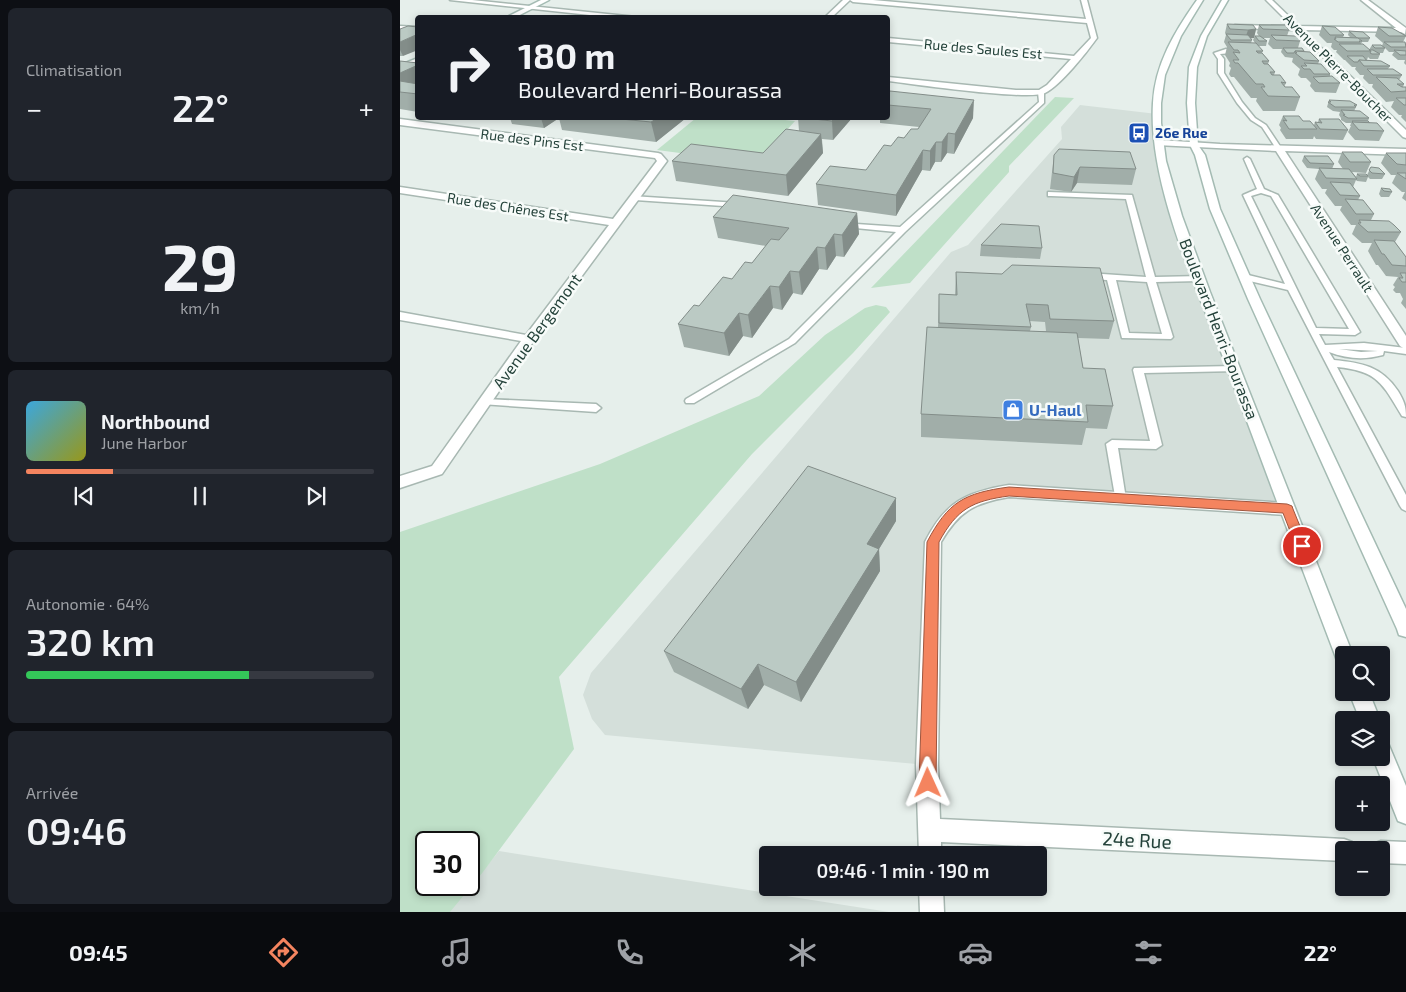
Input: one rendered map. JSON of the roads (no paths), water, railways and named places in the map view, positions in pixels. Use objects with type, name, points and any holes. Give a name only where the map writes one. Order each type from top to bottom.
[{"type":"street","points":[[453,0],[612,15]]},
{"type":"street","points":[[514,15],[546,0]]},
{"type":"street","points":[[830,15],[847,0]]},
{"type":"street","points":[[853,0],[1091,21]]},
{"type":"street","points":[[890,78],[1016,92],[1041,92],[1050,87],[1094,38],[1084,0]]},
{"type":"street","name":"Boulevard Henri-Bourassa","points":[[1200,0],[1178,34],[1165,64],[1157,101],[1159,143],[1169,194],[1199,278],[1340,646]]},
{"type":"street","points":[[1225,0],[1204,36],[1193,67],[1191,103],[1194,145],[1200,155],[1215,209],[1244,277],[1406,629]]},
{"type":"street","name":"Avenue Pierre-Boucher","points":[[1269,0],[1406,135]]},
{"type":"street","points":[[1364,0],[1405,31]]},
{"type":"street","points":[[1231,27],[1405,31]]},
{"type":"street","points":[[400,28],[415,29]]},
{"type":"street","name":"Rue des Saules Est","points":[[890,40],[1078,58]]},
{"type":"street","points":[[400,68],[415,61]]},
{"type":"street","points":[[400,68],[415,70]]},
{"type":"street","name":"Rue des Pins Est","points":[[400,122],[658,156],[662,161]]},
{"type":"street","points":[[1159,143],[1279,149],[1406,152]]},
{"type":"street","name":"Avenue Perrault","points":[[1279,149],[1406,346]]},
{"type":"street","name":"Avenue Bergemont","points":[[400,482],[437,470],[529,339],[662,161]]},
{"type":"street","name":"Rue des Chênes Est","points":[[400,190],[616,223]]},
{"type":"street","points":[[400,316],[529,339]]},
{"type":"street","points":[[930,846],[927,765],[933,542],[944,521],[958,507],[984,495],[1000,492],[1287,509]]},
{"type":"street","points":[[1387,766],[1406,813]]},
{"type":"street","name":"24e Rue","points":[[930,830],[1335,850]]},
{"type":"street","points":[[1390,852],[1406,853]]},
{"type":"street","points":[[931,896],[932,912]]},
{"type":"lane","points":[[1243,52],[1226,51],[1217,53],[1221,59],[1221,73],[1240,103],[1253,119],[1264,126],[1279,149]]},
{"type":"lane","points":[[690,401],[792,340],[902,230],[1042,102],[1041,92]]},
{"type":"lane","points":[[1247,159],[1261,190]]},
{"type":"lane","points":[[1314,331],[1355,332],[1274,195],[1261,190],[1247,195],[1292,288],[1314,331],[1325,348],[1330,363],[1406,506]]},
{"type":"lane","points":[[1051,194],[1129,197],[1168,337],[1125,336],[1111,277]]},
{"type":"lane","points":[[635,198],[749,208]]},
{"type":"lane","points":[[838,225],[902,230]]},
{"type":"lane","points":[[1074,275],[1151,280],[1199,278]]},
{"type":"lane","points":[[1244,277],[1292,288]]},
{"type":"lane","points":[[1325,348],[1337,353],[1356,354],[1378,354],[1386,349],[1406,351]]},
{"type":"lane","points":[[1330,363],[1358,366],[1377,373],[1387,382],[1406,413]]},
{"type":"lane","points":[[1120,499],[1112,444],[1156,445],[1138,370],[1234,369]]},
{"type":"lane","points":[[485,402],[596,408]]},
{"type":"place","name":"26e Rue","points":[[1139,133]]},
{"type":"place","name":"U-Haul","points":[[1013,410]]}]
